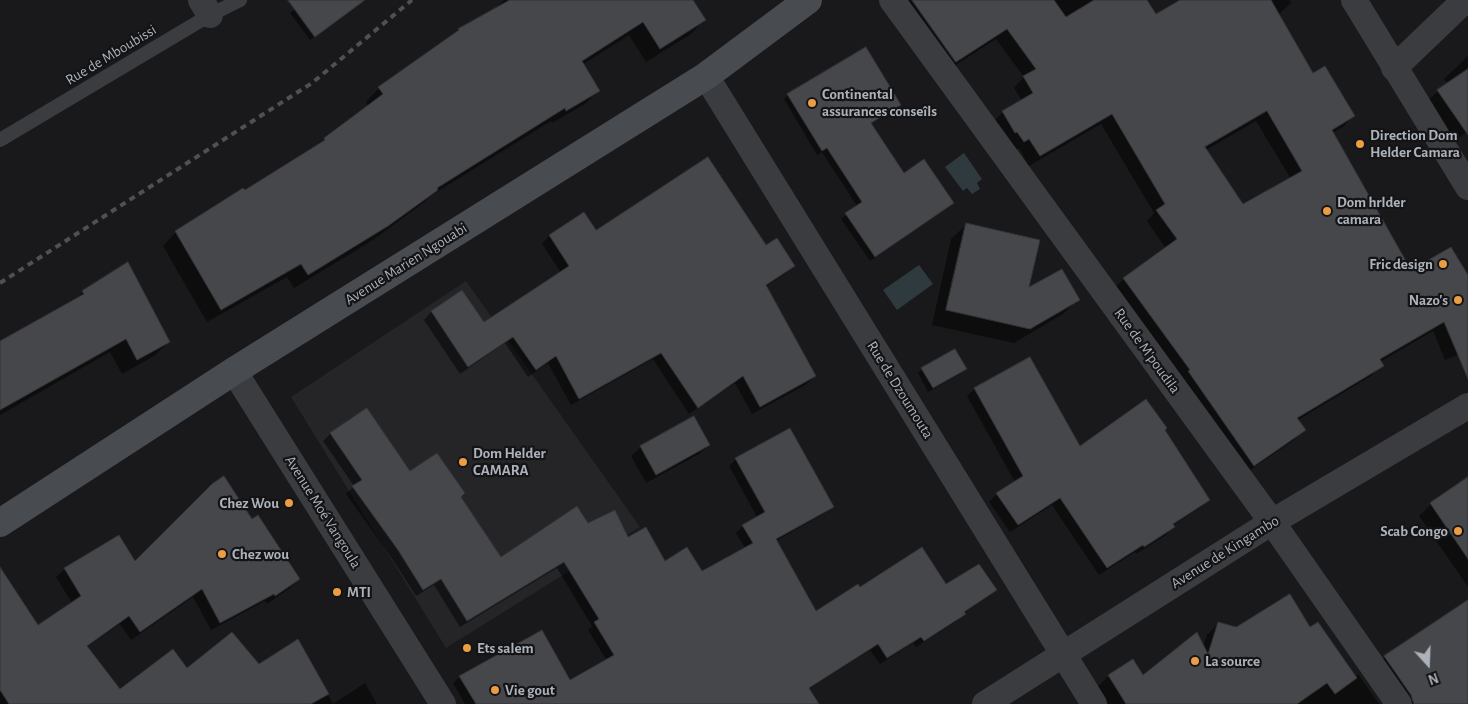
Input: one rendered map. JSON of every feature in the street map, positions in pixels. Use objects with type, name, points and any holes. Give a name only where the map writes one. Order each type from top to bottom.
[{"type":"street","name":"Avenue Marien Ngouabi","points":[[0,523],[234,371],[706,76],[808,0]]},
{"type":"street","name":"Rue de M'poudila","points":[[892,0],[1272,522],[1399,704]]},
{"type":"street","points":[[1354,0],[1468,187]]},
{"type":"street","points":[[1394,68],[1465,0]]},
{"type":"street","name":"Rue de Dzoumouta","points":[[706,76],[1094,704]]},
{"type":"street","name":"Avenue Moé Vangoula","points":[[234,371],[443,704]]},
{"type":"street","name":"Avenue de Kingambo","points":[[985,704],[1272,522],[1468,406]]},
{"type":"lane","name":"Rue de Mboubissi","points":[[0,140],[206,8],[240,0]]},
{"type":"shaded area","points":[[964,153],[982,179],[977,183],[980,189],[972,194],[967,188],[963,191],[945,167]]},
{"type":"shaded area","points":[[919,265],[933,284],[897,310],[883,290]]},
{"type":"shaded area","name":"Dom Helder CAMARA","points":[[466,281],[640,527],[446,648],[291,397]]},
{"type":"building","points":[[288,0],[365,0],[315,37]]},
{"type":"building","points":[[510,0],[693,0],[706,20],[660,49],[643,22],[582,61],[600,91],[566,111],[565,108],[437,188],[438,190],[388,226],[308,275],[301,264],[221,310],[175,231],[325,140],[324,138],[383,94],[378,87],[458,29]]},
{"type":"building","points":[[912,0],[1054,0],[1066,17],[1094,0],[1147,0],[1156,14],[1180,0],[1271,0],[1313,73],[1325,66],[1355,116],[1332,130],[1411,270],[1451,247],[1468,275],[1468,379],[1444,322],[1380,359],[1384,366],[1297,418],[1306,430],[1254,466],[1188,371],[1190,370],[1123,278],[1177,239],[1156,210],[1165,204],[1112,114],[1040,156],[1029,139],[1024,142],[1017,132],[1015,133],[1002,111],[1033,93],[1023,76],[1036,69],[1007,29],[956,62]],"holes":[[[1267,111],[1302,171],[1243,204],[1205,147]]]},
{"type":"building","points":[[866,47],[901,105],[871,123],[904,173],[924,159],[954,203],[875,257],[845,213],[862,202],[827,148],[822,151],[787,94]]},
{"type":"building","points":[[1468,69],[1468,135],[1437,90]]},
{"type":"building","points":[[708,157],[766,245],[777,238],[795,266],[766,285],[816,376],[760,407],[743,376],[698,408],[661,353],[579,399],[556,356],[536,370],[513,337],[468,367],[431,311],[462,290],[484,322],[569,266],[549,235],[584,212],[596,230]]},
{"type":"building","points":[[966,223],[1040,240],[1029,287],[1062,269],[1080,300],[1030,329],[946,310]]},
{"type":"building","points":[[128,262],[170,342],[137,360],[126,339],[0,410],[0,341],[84,294],[82,291]]},
{"type":"building","points":[[955,349],[967,369],[933,388],[921,368]]},
{"type":"building","points":[[1030,357],[1080,446],[1146,399],[1167,428],[1165,430],[1210,500],[1173,524],[1175,527],[1107,568],[1060,498],[1018,525],[996,493],[1023,476],[974,388]]},
{"type":"building","points":[[367,408],[410,471],[437,453],[465,493],[461,497],[501,557],[577,506],[588,523],[615,510],[628,537],[646,527],[665,561],[687,547],[702,571],[753,543],[742,525],[765,512],[735,458],[790,428],[834,507],[776,539],[816,611],[858,584],[860,587],[922,547],[946,584],[979,564],[997,590],[964,612],[966,614],[924,641],[921,637],[887,658],[878,644],[809,688],[819,704],[476,704],[459,676],[542,630],[570,680],[614,655],[594,622],[599,619],[564,562],[467,621],[441,579],[423,590],[398,550],[352,486],[362,480],[330,433]]},
{"type":"building","points":[[694,416],[710,445],[656,475],[640,446]]},
{"type":"building","points":[[224,476],[252,519],[258,515],[300,579],[275,596],[274,594],[220,623],[202,589],[140,632],[129,616],[87,646],[120,689],[173,649],[187,668],[232,632],[259,664],[298,639],[329,694],[311,704],[9,704],[0,690],[0,567],[38,625],[81,596],[64,568],[119,535],[135,561],[212,484]]},
{"type":"building","name":"Scab Congo","points":[[1468,477],[1468,559],[1430,503]]},
{"type":"building","points":[[1290,594],[1310,627],[1318,622],[1357,678],[1335,694],[1327,683],[1297,704],[1126,704],[1108,675],[1133,659],[1143,675],[1197,632],[1208,654],[1218,622],[1236,627]]},
{"type":"building","points":[[1468,600],[1468,704],[1414,704],[1411,695],[1384,656]]},
{"type":"railway","points":[[0,283],[312,83],[412,0]]},
{"type":"place","name":"Continental assurances conseîls","points":[[812,103]]},
{"type":"place","name":"Direction Dom Helder Camara","points":[[1360,144]]},
{"type":"place","name":"Dom hrlder camara","points":[[1327,211]]},
{"type":"place","name":"Fric design","points":[[1443,264]]},
{"type":"place","name":"Nazo's","points":[[1458,300]]},
{"type":"place","name":"Dom Helder CAMARA","points":[[463,462]]},
{"type":"place","name":"Chez Wou","points":[[289,503]]},
{"type":"place","name":"Scab Congo","points":[[1458,531]]},
{"type":"place","name":"Chez wou","points":[[222,554]]},
{"type":"place","name":"MTI","points":[[337,592]]},
{"type":"place","name":"Ets salem","points":[[467,648]]},
{"type":"place","name":"La source","points":[[1195,661]]},
{"type":"place","name":"Vie gout","points":[[495,690]]}]
